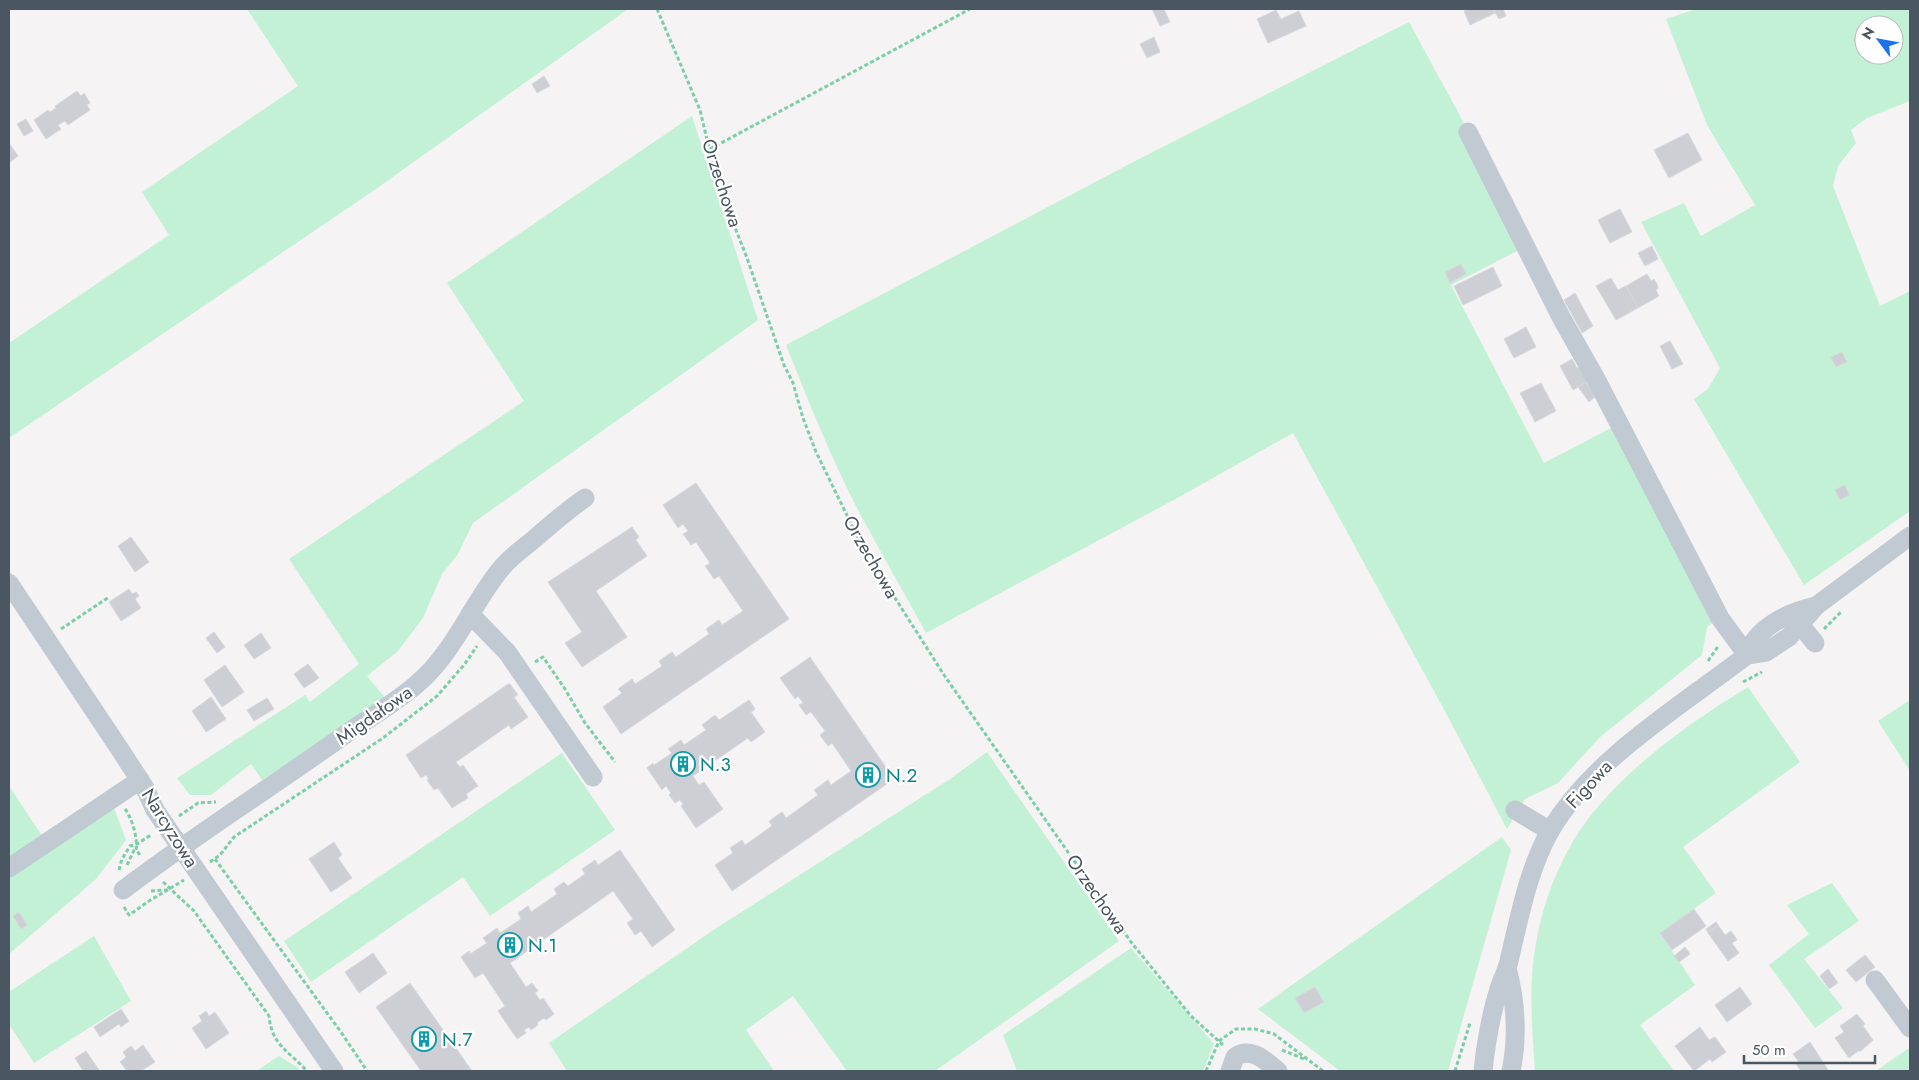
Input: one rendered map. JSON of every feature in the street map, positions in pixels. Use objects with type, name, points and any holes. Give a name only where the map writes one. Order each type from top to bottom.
[{"type":"street","points":[[1468,132],[1562,319],[1600,387],[1720,618],[1747,655],[1766,652],[1789,637],[1805,630],[1816,606],[1910,536]]},
{"type":"street","name":"Migdałowa","points":[[123,890],[180,848],[358,725],[396,702],[418,684],[450,649],[470,614],[508,561],[566,511],[585,498]]},
{"type":"street","name":"Narcyzowa","points":[[9,583],[140,780],[155,810],[180,848],[334,1071]]},
{"type":"street","points":[[470,614],[507,652],[594,777]]},
{"type":"street","name":"Figowa","points":[[1482,1071],[1487,1034],[1499,987],[1508,968],[1527,888],[1550,831],[1578,793],[1607,763],[1635,738],[1747,655]]},
{"type":"street","points":[[9,868],[140,780]]},
{"type":"street","points":[[1515,810],[1550,831]]},
{"type":"street","name":"Figowa","points":[[1508,968],[1514,1014],[1514,1057],[1511,1071]]},
{"type":"street","points":[[1875,980],[1910,1028]]},
{"type":"street","points":[[1230,1071],[1235,1057],[1242,1053],[1255,1054],[1271,1066]]},
{"type":"path","name":"Orzechowa","points":[[657,9],[700,110],[717,182],[748,258],[784,365],[793,383],[803,418],[816,452],[862,546],[944,675],[1131,942],[1191,1016],[1214,1037]]},
{"type":"path","points":[[710,149],[970,9]]},
{"type":"path","points":[[46,640],[109,597]]},
{"type":"path","points":[[1805,630],[1845,608]]},
{"type":"path","points":[[532,664],[543,657],[585,723],[615,762]]},
{"type":"path","points":[[1736,686],[1766,670]]},
{"type":"path","points":[[116,796],[129,814],[137,844],[136,850],[164,883],[194,911],[270,1016],[273,1036],[280,1047],[307,1071]]},
{"type":"path","points":[[137,844],[198,803],[214,802],[244,805]]},
{"type":"path","points":[[215,859],[367,1071]]},
{"type":"path","points":[[1274,1034],[1323,1071]]},
{"type":"green space","points":[[247,9],[628,9],[373,191],[9,438],[9,343],[169,235],[142,192],[298,86]]},
{"type":"green space","points":[[1696,9],[1910,9],[1910,101],[1867,118],[1851,130],[1856,143],[1838,166],[1833,186],[1880,306],[1910,291],[1910,511],[1804,585],[1694,399],[1708,389],[1720,368],[1641,222],[1684,203],[1701,236],[1755,205],[1707,125],[1666,19]]},
{"type":"green space","points":[[1409,22],[1465,125],[1517,251],[1451,285],[1544,463],[1613,427],[1715,621],[1707,627],[1702,655],[1600,737],[1558,783],[1525,799],[1507,829],[1293,433],[1181,496],[926,633],[843,480],[786,345],[1139,159]]},
{"type":"green space","points":[[692,116],[758,320],[473,523],[458,554],[442,574],[423,618],[398,651],[367,676],[387,700],[262,780],[251,764],[211,795],[190,795],[177,778],[305,695],[310,702],[359,664],[289,559],[524,401],[447,283]]},
{"type":"green space","points":[[1748,687],[1800,762],[1683,847],[1716,893],[1660,933],[1695,985],[1640,1025],[1674,1071],[1535,1071],[1532,1004],[1534,954],[1545,905],[1557,872],[1567,852],[1582,827],[1623,780],[1697,720]]},
{"type":"green space","points":[[1910,700],[1910,771],[1878,721]]},
{"type":"green space","points":[[987,752],[1119,941],[935,1071],[847,1071],[793,996],[746,1030],[774,1071],[567,1071],[549,1043],[715,929],[950,779]]},
{"type":"green space","points":[[562,753],[615,830],[490,916],[463,877],[311,982],[284,941]]},
{"type":"green space","points":[[9,786],[42,836],[9,857]]},
{"type":"green space","points":[[114,808],[126,840],[96,879],[9,954],[9,877]]},
{"type":"green space","points":[[1502,837],[1511,850],[1448,1071],[1340,1071],[1258,1009]]},
{"type":"green space","points":[[1832,883],[1859,921],[1804,959],[1843,1008],[1815,1028],[1769,965],[1809,934],[1787,905]]},
{"type":"green space","points":[[94,936],[131,1001],[34,1063],[9,1024],[9,992]]},
{"type":"green space","points":[[1131,948],[1214,1044],[1203,1071],[1017,1071],[1003,1035]]},
{"type":"green space","points":[[1910,1048],[1910,1071],[1876,1071],[1906,1050]]},
{"type":"green space","points":[[279,1056],[300,1071],[256,1071]]},
{"type":"building","points":[[1152,9],[1164,9],[1170,22],[1160,26]]},
{"type":"building","points":[[1468,9],[1493,9],[1495,13],[1470,25],[1464,11]]},
{"type":"building","points":[[1493,9],[1503,9],[1506,16],[1499,19]]},
{"type":"building","points":[[1276,10],[1281,19],[1299,11],[1306,26],[1268,43],[1257,19]]},
{"type":"building","points":[[1154,37],[1160,52],[1147,58],[1140,44]]},
{"type":"building","points":[[544,76],[550,86],[537,93],[532,84]]},
{"type":"building","points":[[77,91],[81,96],[84,93],[90,103],[87,105],[90,110],[68,125],[65,121],[58,125],[61,129],[46,139],[34,120],[48,110],[50,112],[56,108],[55,106]]},
{"type":"building","points":[[26,119],[33,131],[24,136],[17,124]]},
{"type":"building","points":[[1688,133],[1702,160],[1669,178],[1654,150]]},
{"type":"building","points":[[9,143],[18,156],[9,163]]},
{"type":"building","points":[[1620,209],[1632,232],[1610,243],[1598,220]]},
{"type":"building","points":[[1652,246],[1658,259],[1645,266],[1638,253]]},
{"type":"building","points":[[1461,264],[1466,274],[1450,283],[1445,272]]},
{"type":"building","points":[[1493,267],[1502,286],[1463,305],[1454,286]]},
{"type":"building","points":[[1647,274],[1651,281],[1654,279],[1657,284],[1658,288],[1656,290],[1659,296],[1638,308],[1626,286]]},
{"type":"building","points":[[1611,278],[1618,290],[1626,286],[1638,308],[1616,320],[1596,286]]},
{"type":"building","points":[[1575,293],[1593,326],[1582,333],[1564,300]]},
{"type":"building","points":[[1526,327],[1536,347],[1514,358],[1504,339]]},
{"type":"building","points":[[1670,341],[1683,364],[1672,369],[1660,346]]},
{"type":"building","points":[[1842,352],[1847,362],[1836,367],[1831,357]]},
{"type":"building","points":[[1572,359],[1577,368],[1582,366],[1590,380],[1573,390],[1560,366]]},
{"type":"building","points":[[1586,382],[1596,396],[1589,402],[1578,387]]},
{"type":"building","points":[[1541,383],[1556,411],[1535,422],[1520,393]]},
{"type":"building","points":[[696,483],[789,619],[621,734],[603,707],[622,693],[618,689],[632,679],[635,684],[662,666],[659,661],[672,652],[676,657],[709,634],[706,629],[719,620],[722,625],[743,611],[719,576],[714,579],[705,566],[710,563],[696,542],[691,545],[683,534],[688,531],[683,524],[678,528],[663,505]]},
{"type":"building","points":[[1845,485],[1849,495],[1840,500],[1835,490]]},
{"type":"building","points":[[632,527],[639,537],[636,540],[647,556],[596,591],[627,637],[582,667],[565,643],[582,632],[548,582]]},
{"type":"building","points":[[131,537],[149,562],[135,572],[118,546]]},
{"type":"building","points":[[129,589],[132,594],[136,592],[139,596],[135,599],[141,608],[121,621],[109,602]]},
{"type":"building","points":[[214,632],[225,647],[217,653],[206,638]]},
{"type":"building","points":[[261,633],[271,648],[254,659],[244,645]]},
{"type":"building","name":"N.2","points":[[810,657],[894,779],[732,891],[715,865],[733,853],[730,848],[742,840],[745,845],[772,826],[769,821],[782,812],[786,818],[818,795],[814,790],[828,780],[831,785],[851,771],[832,743],[828,746],[820,735],[825,731],[811,712],[806,715],[799,705],[803,703],[798,696],[795,699],[780,678]]},
{"type":"building","points":[[308,664],[319,678],[304,688],[294,674]]},
{"type":"building","points":[[225,665],[244,692],[222,707],[204,680]]},
{"type":"building","points":[[508,684],[518,695],[514,697],[528,717],[511,729],[509,725],[456,762],[460,767],[463,765],[478,786],[466,794],[468,798],[452,808],[438,788],[434,790],[426,775],[421,778],[406,755]]},
{"type":"building","points":[[211,697],[226,719],[206,732],[192,711]]},
{"type":"building","points":[[267,698],[274,709],[254,721],[247,710]]},
{"type":"building","name":"N.3","points":[[749,700],[755,709],[751,712],[765,732],[751,742],[748,738],[693,776],[699,785],[704,782],[723,809],[696,828],[681,806],[683,804],[680,800],[675,803],[669,795],[671,793],[666,786],[662,790],[647,768],[672,753],[668,749],[681,740],[684,745],[706,730],[702,725],[715,715],[719,720]]},
{"type":"building","points":[[334,842],[342,855],[338,858],[352,878],[331,892],[309,859]]},
{"type":"building","name":"N.1","points":[[620,850],[675,930],[652,947],[641,931],[635,935],[627,923],[633,919],[613,891],[510,963],[526,987],[532,983],[538,991],[535,993],[540,1000],[543,998],[554,1014],[546,1020],[544,1018],[531,1030],[529,1027],[524,1030],[526,1033],[517,1039],[498,1011],[505,1006],[483,973],[475,978],[461,957],[469,951],[470,954],[487,943],[483,938],[497,928],[500,933],[521,919],[518,913],[528,906],[531,912],[557,894],[554,889],[564,882],[568,886],[585,874],[582,869],[595,860],[598,865]]},
{"type":"building","points":[[1694,909],[1706,926],[1672,950],[1660,933]]},
{"type":"building","points":[[19,912],[27,925],[21,929],[13,916]]},
{"type":"building","points":[[1716,922],[1718,925],[1708,933],[1706,929]]},
{"type":"building","points":[[1718,925],[1725,935],[1731,931],[1737,940],[1732,943],[1739,953],[1728,961],[1708,933]]},
{"type":"building","points":[[1685,947],[1690,954],[1679,962],[1674,956]]},
{"type":"building","points":[[373,953],[387,973],[359,993],[345,972]]},
{"type":"building","points":[[1865,955],[1875,967],[1856,982],[1846,970]]},
{"type":"building","points":[[1828,969],[1838,983],[1829,989],[1820,976]]},
{"type":"building","name":"N.7","points":[[410,983],[472,1071],[421,1071],[376,1007]]},
{"type":"building","points":[[1315,987],[1324,1002],[1304,1013],[1295,998]]},
{"type":"building","points":[[1740,987],[1752,1004],[1727,1022],[1715,1005]]},
{"type":"building","points":[[121,1009],[129,1021],[121,1027],[119,1024],[100,1037],[94,1027]]},
{"type":"building","points":[[206,1011],[209,1016],[215,1012],[229,1033],[206,1049],[192,1028],[202,1021],[199,1016]]},
{"type":"building","points":[[1857,1014],[1865,1024],[1863,1026],[1873,1040],[1861,1051],[1858,1051],[1849,1058],[1835,1038],[1844,1032],[1840,1026]]},
{"type":"building","points":[[1700,1027],[1709,1040],[1715,1037],[1726,1052],[1712,1062],[1710,1059],[1694,1071],[1675,1046]]},
{"type":"building","points":[[1810,1042],[1828,1070],[1801,1071],[1796,1064],[1799,1062],[1793,1054]]},
{"type":"building","points":[[143,1045],[155,1062],[141,1071],[127,1071],[120,1062],[126,1057],[123,1052],[131,1046],[135,1051]]},
{"type":"building","points":[[86,1051],[99,1070],[83,1071],[75,1058]]},
{"type":"place","name":"N.3","points":[[683,764]]},
{"type":"place","name":"N.2","points":[[868,775]]},
{"type":"place","name":"N.1","points":[[510,945]]},
{"type":"place","name":"N.7","points":[[424,1039]]}]
